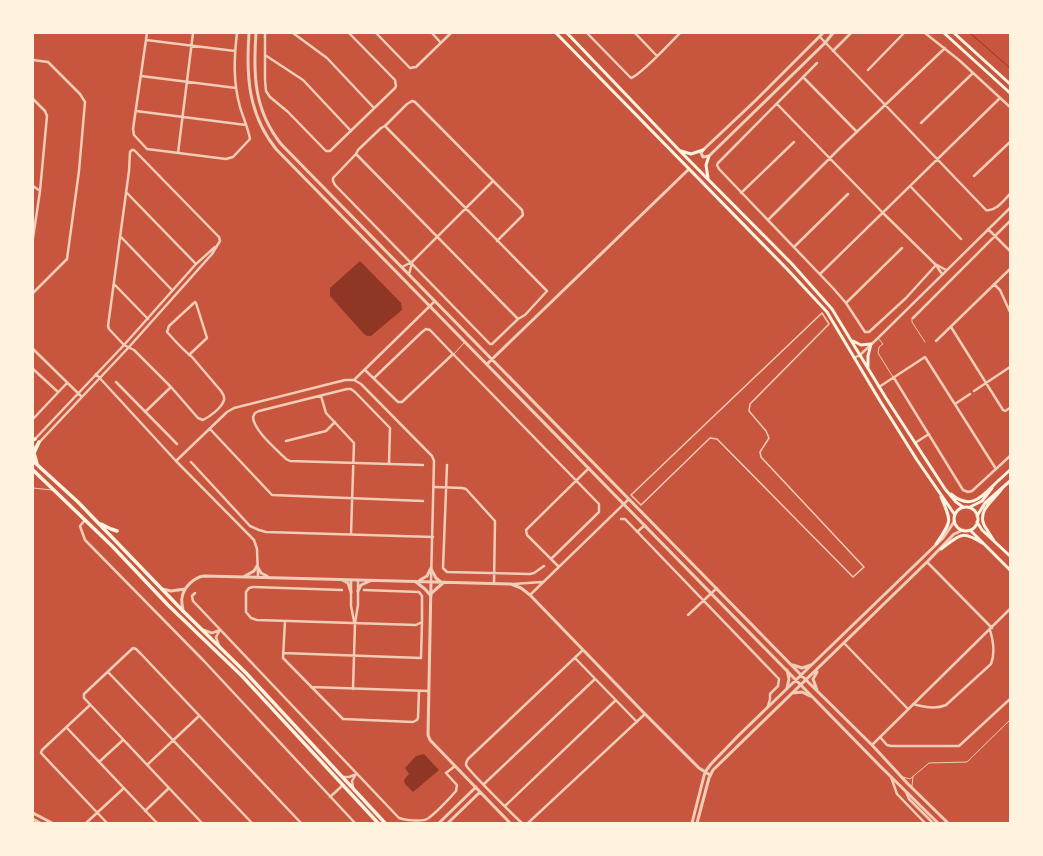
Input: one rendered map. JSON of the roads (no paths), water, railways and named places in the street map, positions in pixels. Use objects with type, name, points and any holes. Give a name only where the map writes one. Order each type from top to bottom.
[{"type":"main road","points":[[556,33],[813,296],[830,318],[901,434],[955,515]]},
{"type":"main road","points":[[567,33],[817,291],[837,315],[879,387],[946,489],[956,502],[963,507]]},
{"type":"main road","points":[[944,33],[1010,93]]},
{"type":"main road","points":[[954,33],[1010,84]]},
{"type":"main road","points":[[680,150],[691,154],[703,150]]},
{"type":"main road","points":[[708,156],[706,165],[708,178]]},
{"type":"main road","points":[[852,340],[861,345],[871,344],[868,356],[868,367]]},
{"type":"main road","points":[[37,465],[34,453],[39,442]]},
{"type":"main road","points":[[33,461],[78,502],[161,589],[252,678],[385,823]]},
{"type":"main road","points":[[33,470],[112,546],[168,605],[242,676],[378,823]]},
{"type":"main road","points":[[946,489],[960,501],[970,502],[980,498],[1010,470]]},
{"type":"main road","points":[[978,522],[975,527],[970,530],[963,530],[957,527],[954,522],[955,515],[958,510],[963,507],[969,507],[982,501],[998,480]]},
{"type":"main road","points":[[1010,481],[985,503],[978,516],[978,522],[982,530],[1010,555]]},
{"type":"main road","points":[[994,541],[984,524],[984,512],[986,507],[1003,488]]},
{"type":"main road","points":[[936,544],[950,518],[939,492]]},
{"type":"main road","points":[[969,507],[978,516]]},
{"type":"main road","points":[[97,522],[117,531]]},
{"type":"main road","points":[[970,530],[988,546],[1010,570]]},
{"type":"main road","points":[[941,549],[957,537],[964,535],[972,537],[988,546]]},
{"type":"main road","points":[[111,536],[110,540],[112,546]]},
{"type":"street","points":[[147,33],[134,135],[147,149],[226,159],[233,157],[250,140],[236,88],[234,69],[237,33]]},
{"type":"street","points":[[178,153],[193,33]]},
{"type":"street","points":[[250,33],[248,84],[254,107],[263,129],[270,141],[813,698],[938,823]]},
{"type":"street","points":[[256,33],[255,75],[257,93],[260,104],[275,136],[408,274],[717,588],[871,748],[948,823]]},
{"type":"street","points":[[265,33],[266,91],[270,97],[288,112],[326,151],[330,151],[395,88],[396,82],[349,33]]},
{"type":"street","points":[[293,33],[327,58],[374,108]]},
{"type":"street","points":[[376,33],[410,68],[416,67],[451,33]]},
{"type":"street","points":[[432,33],[441,43]]},
{"type":"street","points":[[587,33],[631,78],[635,77],[680,33]]},
{"type":"street","points":[[635,33],[657,56]]},
{"type":"street","points":[[823,33],[741,115],[703,150],[701,156],[706,158],[833,33]]},
{"type":"street","points":[[833,51],[851,33]]},
{"type":"street","points":[[868,70],[904,33]]},
{"type":"street","points":[[925,33],[945,48],[1010,107]]},
{"type":"street","points":[[820,37],[824,43],[886,105],[986,210],[989,211],[995,209],[1010,194]]},
{"type":"street","points":[[146,40],[235,51]]},
{"type":"street","points":[[768,220],[830,158],[945,48]]},
{"type":"street","points":[[265,54],[303,80],[351,131]]},
{"type":"street","points":[[33,60],[48,62],[80,94],[85,102],[79,172],[68,257],[67,260],[33,292]]},
{"type":"street","points":[[817,63],[717,165],[719,169],[846,303],[865,332],[869,332],[906,298],[936,265]]},
{"type":"street","points":[[921,123],[973,73]]},
{"type":"street","points":[[141,76],[236,88]]},
{"type":"street","points":[[803,77],[857,132]]},
{"type":"street","points":[[820,274],[1000,98]]},
{"type":"street","points":[[33,99],[45,111],[46,116],[40,191],[33,237]]},
{"type":"street","points":[[385,126],[497,241],[547,291],[525,315],[518,319],[496,341],[490,344],[333,181],[333,178],[358,150],[407,104],[412,101],[415,102],[524,212],[523,215],[497,241]]},
{"type":"street","points":[[777,104],[936,265],[942,274]]},
{"type":"street","points":[[136,111],[246,125]]},
{"type":"street","points":[[742,193],[794,142]]},
{"type":"street","points":[[974,176],[1010,142]]},
{"type":"street","points":[[33,448],[129,347],[212,254],[220,241],[219,237],[134,150],[132,150],[130,152],[121,237],[108,326],[109,329],[124,344],[129,347],[171,387],[198,418],[202,420],[208,418],[224,401],[224,396],[167,332],[169,326],[195,302],[207,336],[206,339],[189,355]]},
{"type":"street","points":[[356,154],[518,319]]},
{"type":"street","points":[[296,169],[301,164]]},
{"type":"street","points":[[487,364],[689,169]]},
{"type":"street","points":[[402,267],[412,262],[493,181]]},
{"type":"street","points":[[33,186],[40,191]]},
{"type":"street","points":[[910,186],[961,239]]},
{"type":"street","points":[[126,192],[196,264]]},
{"type":"street","points":[[794,247],[848,194]]},
{"type":"street","points":[[854,358],[860,355],[878,338],[1010,208]]},
{"type":"street","points":[[913,318],[1010,222]]},
{"type":"street","points":[[988,229],[1010,251]]},
{"type":"street","points":[[121,237],[172,290]]},
{"type":"street","points":[[34,440],[148,319],[196,264],[217,246]]},
{"type":"street","points":[[846,303],[902,248]]},
{"type":"street","points":[[408,274],[412,262]]},
{"type":"street","points":[[936,265],[946,270]]},
{"type":"street","points":[[936,341],[1010,270]]},
{"type":"street","points":[[114,284],[148,319]]},
{"type":"street","points":[[994,284],[1000,290],[1010,312]]},
{"type":"street","points":[[354,380],[435,301]]},
{"type":"street","points":[[822,313],[829,324],[750,404],[749,411],[766,431],[769,438],[760,452],[761,457],[864,567],[853,577],[717,439],[710,438],[642,505],[632,495],[672,456],[822,313]]},
{"type":"street","points":[[952,327],[1003,410],[1005,411],[1010,408]]},
{"type":"street","points":[[374,378],[422,332],[426,330],[430,330],[454,354],[599,504],[599,512],[551,559]]},
{"type":"street","points":[[33,349],[82,396]]},
{"type":"street","points":[[365,370],[398,402],[402,402],[454,354]]},
{"type":"street","points":[[879,387],[925,357],[996,469]]},
{"type":"street","points":[[974,391],[1010,367]]},
{"type":"street","points":[[33,369],[58,392]]},
{"type":"street","points":[[96,374],[176,461],[254,540],[258,577]]},
{"type":"street","points":[[894,378],[963,490],[968,492],[974,489],[1010,456]]},
{"type":"street","points":[[176,461],[227,412],[238,406],[345,380],[354,380],[361,384],[432,456],[435,464],[431,568],[428,735],[430,740],[510,823]]},
{"type":"street","points":[[116,382],[177,444]]},
{"type":"street","points":[[33,419],[67,383]]},
{"type":"street","points":[[145,412],[171,387]]},
{"type":"street","points":[[389,464],[390,428],[356,392],[351,389],[257,412],[253,417],[254,423],[259,430],[289,460],[293,462],[423,465]]},
{"type":"street","points":[[955,404],[970,394]]},
{"type":"street","points":[[321,396],[326,413],[354,442],[351,534]]},
{"type":"street","points":[[547,426],[552,421]]},
{"type":"street","points":[[286,441],[325,432],[335,422]]},
{"type":"street","points":[[210,429],[272,496],[423,501]]},
{"type":"street","points":[[915,443],[929,434]]},
{"type":"street","points":[[191,462],[250,526],[256,529],[266,532],[433,537]]},
{"type":"street","points":[[447,465],[444,571],[532,574],[544,566]]},
{"type":"street","points":[[559,568],[527,535],[526,530],[589,468]]},
{"type":"street","points":[[434,487],[466,489],[495,521],[494,583]]},
{"type":"street","points":[[530,595],[629,499]]},
{"type":"street","points":[[621,519],[625,519],[638,532],[779,679],[778,686],[770,694],[768,707]]},
{"type":"street","points":[[85,520],[80,526],[85,540],[209,667],[355,823]]},
{"type":"street","points":[[692,823],[705,772],[711,764],[787,688],[936,544],[948,532],[954,522]]},
{"type":"street","points":[[638,532],[645,525]]},
{"type":"street","points":[[697,823],[710,774],[928,562],[954,534],[963,530]]},
{"type":"street","points":[[913,704],[942,707],[946,705],[991,664],[992,659],[991,629],[928,562]]},
{"type":"street","points":[[244,576],[254,571],[257,566]]},
{"type":"street","points":[[257,566],[261,573],[269,577]]},
{"type":"street","points":[[415,581],[426,578],[431,568]]},
{"type":"street","points":[[431,568],[437,579],[444,583]]},
{"type":"street","points":[[183,611],[182,599],[185,589],[201,576],[358,579],[444,583],[533,584],[542,582]]},
{"type":"street","points":[[335,579],[345,581],[349,585],[351,592]]},
{"type":"street","points":[[351,579],[351,606],[355,623]]},
{"type":"street","points":[[353,689],[358,579]]},
{"type":"street","points":[[358,591],[359,587],[363,583],[376,580]]},
{"type":"street","points":[[415,581],[425,588],[431,596]]},
{"type":"street","points":[[431,596],[433,592],[444,583]]},
{"type":"street","points":[[511,584],[521,588],[530,595],[699,768],[710,774]]},
{"type":"street","points":[[342,590],[253,587],[249,588],[246,592],[246,612],[248,616],[257,620],[416,625],[422,622]]},
{"type":"street","points":[[688,615],[717,588]]},
{"type":"street","points":[[161,589],[171,591],[185,589]]},
{"type":"street","points":[[283,653],[421,658],[422,596],[419,592],[364,590]]},
{"type":"street","points":[[195,593],[192,596],[193,602],[399,818],[403,820],[427,819],[456,791],[456,785],[446,773],[455,766]]},
{"type":"street","points":[[871,756],[871,748],[880,737],[1010,609]]},
{"type":"street","points":[[284,621],[283,658],[343,719],[413,722],[418,718],[419,691]]},
{"type":"street","points":[[202,630],[212,633],[220,630]]},
{"type":"street","points":[[220,630],[216,637],[220,647]]},
{"type":"street","points":[[844,643],[908,709]]},
{"type":"street","points":[[202,823],[84,698],[84,694],[132,649],[135,648],[138,651],[300,823]]},
{"type":"street","points":[[522,823],[468,767],[466,762],[583,650]]},
{"type":"street","points":[[575,658],[637,722]]},
{"type":"street","points":[[791,664],[802,668],[812,665]]},
{"type":"street","points":[[818,692],[813,679],[819,668]]},
{"type":"street","points":[[787,670],[789,679],[787,688]]},
{"type":"street","points":[[108,672],[252,823]]},
{"type":"street","points":[[484,784],[595,679]]},
{"type":"street","points":[[311,687],[428,691]]},
{"type":"street","points":[[791,694],[802,692],[813,698]]},
{"type":"street","points":[[880,737],[887,745],[891,746],[959,746],[1010,699]]},
{"type":"street","points":[[505,806],[616,700]]},
{"type":"street","points":[[90,705],[42,750],[41,753],[107,823]]},
{"type":"street","points":[[528,823],[645,714]]},
{"type":"street","points":[[147,765],[199,716]]},
{"type":"street","points":[[67,728],[157,823]]},
{"type":"street","points":[[99,762],[123,740]]},
{"type":"street","points":[[860,745],[871,748]]},
{"type":"street","points":[[343,777],[349,777],[356,774]]},
{"type":"street","points":[[352,787],[352,781],[356,774]]},
{"type":"street","points":[[891,777],[897,794],[925,823]]},
{"type":"street","points":[[330,797],[343,785]]},
{"type":"street","points":[[439,823],[476,787]]},
{"type":"street","points":[[86,823],[124,788]]},
{"type":"street","points":[[146,811],[169,788]]},
{"type":"street","points":[[905,791],[908,799],[933,823]]},
{"type":"street","points":[[448,823],[480,792]]},
{"type":"street","points":[[33,813],[52,823]]},
{"type":"street","points":[[33,819],[40,823]]},
{"type":"lane","points":[[913,318],[912,322],[925,342]]},
{"type":"lane","points":[[878,338],[883,344],[879,347],[878,353],[894,378]]},
{"type":"lane","points":[[454,354],[465,342]]},
{"type":"lane","points":[[33,488],[54,490]]},
{"type":"lane","points":[[900,776],[909,779],[930,762],[967,762],[1010,720]]},
{"type":"lane","points":[[913,776],[913,789]]},
{"type":"waterway","points":[[970,33],[1010,68]]}]
